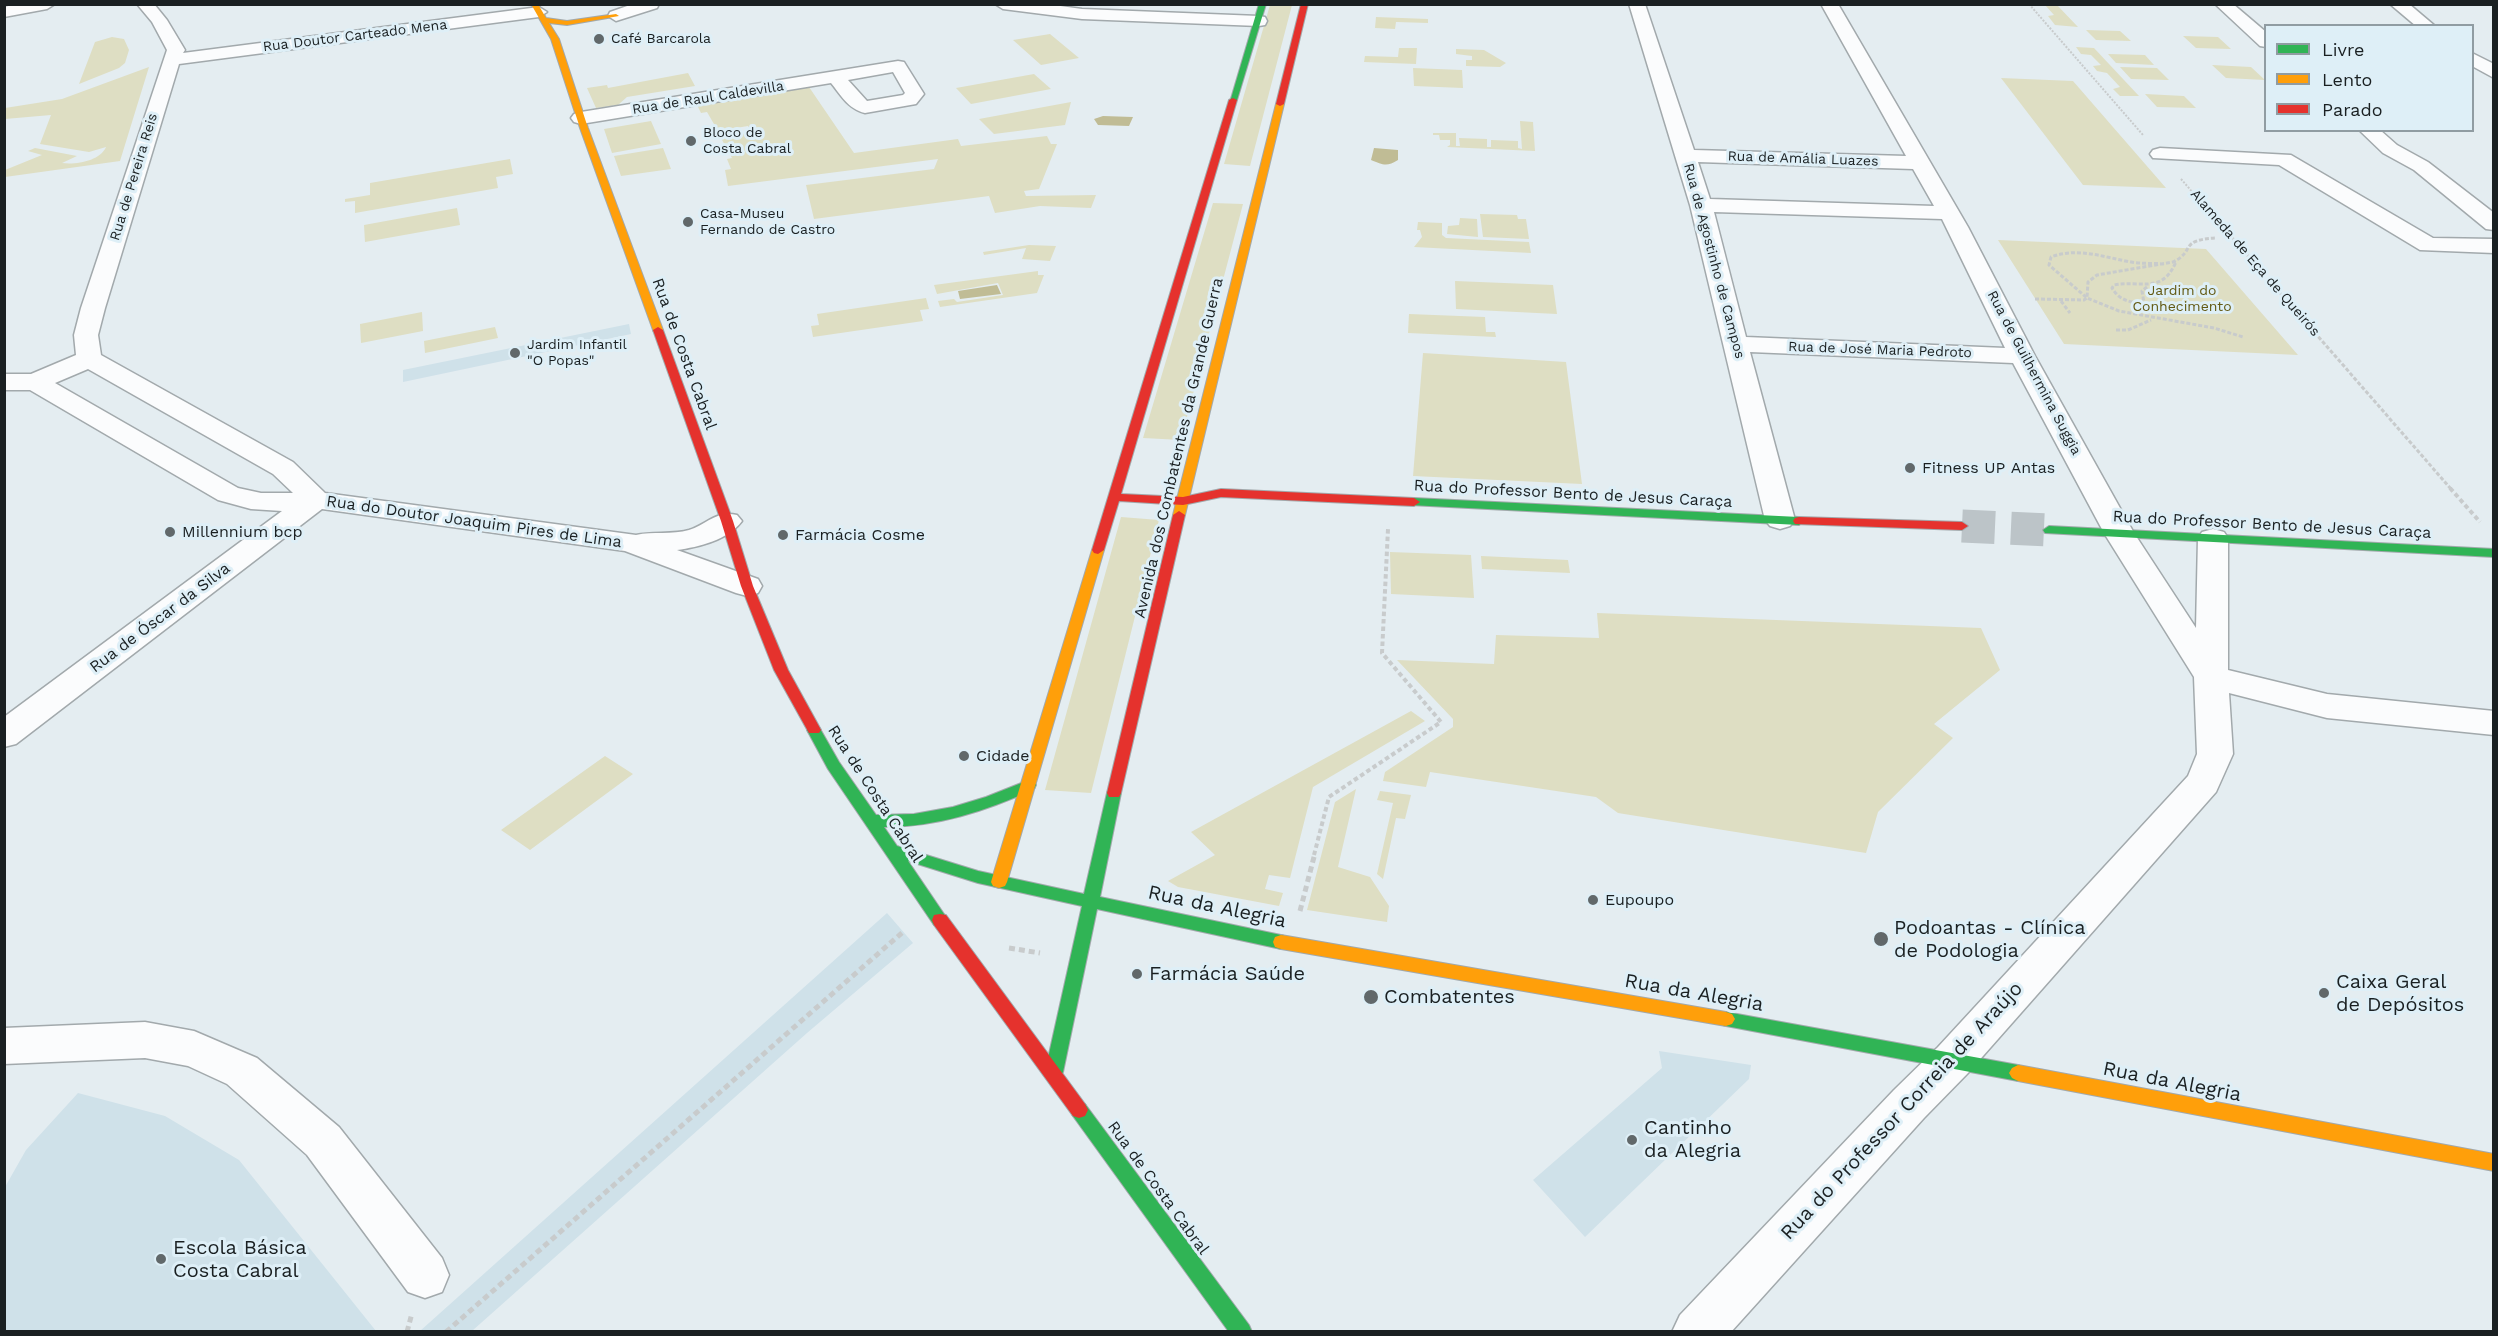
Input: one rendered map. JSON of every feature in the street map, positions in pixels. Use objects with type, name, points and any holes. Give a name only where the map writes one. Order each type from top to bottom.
[{"type":"main road","name":"Avenida dos Combatentes da Grande Guerra","points":[[1054,1072],[1090,900],[1257,171],[1305,4]]},
{"type":"main road","points":[[539,12],[567,23],[616,16]]},
{"type":"main road","name":"Rua de Costa Cabral","points":[[539,12],[555,39],[581,118],[727,521],[747,585],[781,669],[833,765],[891,850],[1242,1332]]},
{"type":"main road","points":[[999,882],[1209,195],[1211,169],[1261,13]]},
{"type":"main road","points":[[555,39],[616,16]]},
{"type":"main road","points":[[1211,169],[1232,170]]},
{"type":"main road","name":"Rua do Professor Bento de Jesus Caraça","points":[[1115,497],[1183,501],[1221,494],[1780,520],[1962,526]]},
{"type":"main road","name":"Rua do Professor Bento de Jesus Caraça","points":[[2049,530],[2493,553]]},
{"type":"main road","points":[[873,821],[892,823],[921,820],[982,806],[1029,785]]},
{"type":"main road","name":"Rua da Alegria","points":[[891,850],[947,869],[999,882],[1292,944],[1953,1060],[2493,1163]]},
{"type":"street","points":[[4,12],[47,4]]},
{"type":"street","name":"Rua de Pereira Reis","points":[[89,359],[86,335],[93,308],[176,50],[159,20],[145,4]]},
{"type":"street","points":[[616,16],[651,4]]},
{"type":"street","points":[[1003,4],[1082,14],[1261,13]]},
{"type":"street","name":"Rua de Agostinho de Campos","points":[[1637,4],[1701,205],[1780,520]]},
{"type":"street","name":"Rua de Guilhermina Suggia","points":[[1829,4],[1949,213],[2022,356],[2119,533]]},
{"type":"street","points":[[2223,4],[2264,41]]},
{"type":"street","points":[[2398,4],[2424,24]]},
{"type":"street","name":"Rua Doutor Carteado Mena","points":[[171,60],[539,12]]},
{"type":"street","points":[[2474,59],[2493,73]]},
{"type":"street","name":"Rua de Raul Caldevilla","points":[[581,118],[836,77]]},
{"type":"street","points":[[2370,132],[2390,149],[2421,166],[2493,224]]},
{"type":"street","points":[[2160,154],[2284,159],[2428,245],[2493,246]]},
{"type":"street","name":"Rua de Amália Luazes","points":[[1686,156],[1920,163]]},
{"type":"street","points":[[1701,205],[1949,213]]},
{"type":"street","name":"Rua de José Maria Pedroto","points":[[1737,344],[2022,356]]},
{"type":"street","points":[[4,382],[35,382],[89,359]]},
{"type":"street","name":"Rua do Doutor Joaquim Pires de Lima","points":[[89,359],[283,468],[316,500]]},
{"type":"street","name":"Rua do Doutor Joaquim Pires de Lima","points":[[35,382],[228,494],[247,501],[270,504],[316,500],[631,543],[686,541],[707,535],[727,521]]},
{"type":"street","name":"Rua de Óscar da Silva","points":[[4,735],[316,500]]},
{"type":"street","points":[[2119,533],[2211,677],[2327,706],[2493,723]]},
{"type":"street","name":"Rua do Professor Correia de Araújo","points":[[1697,1332],[1909,1104],[1953,1060],[2203,783],[2214,754],[2211,677],[2213,538]]},
{"type":"street","name":"Rua do Doutor Joaquim Pires de Lima","points":[[631,543],[747,585]]},
{"type":"street","points":[[4,1046],[146,1040],[194,1049],[242,1071],[323,1142],[425,1275]]},
{"type":"path","name":"Alameda de Eça de Queirós","points":[[2029,4],[2480,522]]},
{"type":"path","points":[[2087,298],[2085,288],[2087,283],[2097,275],[2173,262],[2183,255],[2187,243],[2192,240],[2216,238]]},
{"type":"path","points":[[2164,264],[2140,263],[2083,252],[2064,253],[2051,257],[2049,265],[2054,272],[2087,298],[2119,311],[2155,320],[2196,324],[2243,337]]},
{"type":"path","points":[[2147,287],[2119,283],[2112,288],[2117,296],[2140,304],[2144,303],[2142,291],[2169,276],[2174,268],[2173,262]]},
{"type":"path","points":[[2035,299],[2080,301],[2087,298]]},
{"type":"path","points":[[2061,300],[2070,313]]},
{"type":"path","points":[[2116,330],[2128,330],[2155,320]]},
{"type":"path","points":[[1292,944],[1329,797],[1441,722],[1382,653],[1389,502]]},
{"type":"path","points":[[446,1332],[908,928]]},
{"type":"path","points":[[998,946],[1041,953]]},
{"type":"shaded area","points":[[1103,116],[1133,117],[1129,126],[1098,125],[1094,119]]},
{"type":"shaded area","points":[[1374,148],[1398,150],[1398,160],[1385,164],[1371,160]]},
{"type":"shaded area","points":[[997,285],[1001,294],[960,299],[958,291]]},
{"type":"shaded area","name":"Jardim Infantil \"O Popas\"","points":[[629,324],[631,334],[403,382],[403,370]]},
{"type":"shaded area","points":[[887,913],[913,943],[807,1033],[472,1331],[420,1331]]},
{"type":"shaded area","name":"Cantinho da Alegria","points":[[1659,1051],[1751,1065],[1749,1079],[1585,1237],[1533,1180],[1662,1068]]},
{"type":"shaded area","name":"Escola Básica Costa Cabral","points":[[78,1093],[165,1116],[239,1160],[376,1331],[5,1331],[5,1187],[26,1150]]},
{"type":"green space","points":[[1270,5],[1292,5],[1250,166],[1224,164]]},
{"type":"green space","points":[[2045,5],[2057,5],[2078,27],[2055,25],[2048,16],[2054,15]]},
{"type":"green space","points":[[1376,17],[1428,19],[1428,23],[1396,22],[1395,29],[1375,28]]},
{"type":"green space","points":[[2086,30],[2120,31],[2131,41],[2096,40]]},
{"type":"green space","points":[[1050,34],[1079,58],[1041,65],[1013,40]]},
{"type":"green space","points":[[2183,36],[2218,37],[2231,49],[2196,48]]},
{"type":"green space","points":[[112,37],[124,39],[129,50],[125,63],[119,68],[79,84],[95,42]]},
{"type":"green space","points":[[2076,47],[2094,48],[2139,96],[2120,96],[2113,89],[2120,87],[2107,73],[2097,71],[2093,66],[2101,65],[2091,55],[2081,54]]},
{"type":"green space","points":[[1399,48],[1417,48],[1416,64],[1364,62],[1365,56],[1398,57]]},
{"type":"green space","points":[[1456,49],[1484,50],[1506,63],[1500,67],[1466,66],[1466,60],[1472,60],[1472,56],[1456,54]]},
{"type":"green space","points":[[2108,54],[2145,55],[2154,65],[2116,63]]},
{"type":"green space","points":[[2212,65],[2251,67],[2264,80],[2226,78]]},
{"type":"green space","points":[[149,67],[120,161],[5,177],[5,170],[42,155],[28,151],[35,148],[77,156],[62,163],[80,163],[99,156],[106,147],[89,152],[40,144],[51,115],[5,119],[5,108],[62,99]]},
{"type":"green space","points":[[2120,67],[2157,68],[2169,80],[2131,79]]},
{"type":"green space","points":[[1413,68],[1462,70],[1463,88],[1414,86]]},
{"type":"green space","points":[[688,73],[695,86],[627,97],[618,105],[596,108],[587,88],[607,85],[608,88]]},
{"type":"green space","points":[[1034,74],[1051,89],[971,104],[956,88]]},
{"type":"green space","points":[[2001,78],[2073,81],[2166,188],[2083,185]]},
{"type":"green space","points":[[809,87],[854,153],[958,139],[961,146],[1047,136],[1051,144],[1057,144],[1039,189],[1024,191],[1026,196],[1096,195],[1091,208],[1040,206],[995,213],[989,196],[814,219],[806,185],[934,169],[938,159],[728,186],[725,170],[731,169],[727,159],[732,158],[721,138],[752,132],[748,126],[718,131],[707,112],[701,113],[697,105]]},
{"type":"green space","points":[[2145,94],[2184,96],[2196,108],[2157,107]]},
{"type":"green space","points":[[1071,102],[1065,125],[994,134],[979,119]]},
{"type":"green space","points":[[651,121],[661,144],[612,153],[604,129]]},
{"type":"green space","points":[[1520,121],[1533,122],[1535,151],[1447,147],[1450,145],[1450,140],[1440,140],[1439,135],[1433,135],[1433,133],[1456,133],[1456,146],[1460,146],[1459,138],[1487,139],[1487,147],[1491,147],[1491,140],[1518,141],[1518,148],[1522,149]]},
{"type":"green space","points":[[663,148],[671,169],[621,176],[614,156]]},
{"type":"green space","points":[[510,159],[513,174],[496,177],[498,188],[355,213],[355,201],[345,202],[345,199],[370,195],[370,183]]},
{"type":"green space","points":[[1213,203],[1243,204],[1181,440],[1143,438]]},
{"type":"green space","points":[[457,208],[460,225],[365,242],[364,225]]},
{"type":"green space","points":[[1480,214],[1517,215],[1518,219],[1526,219],[1529,239],[1483,237]]},
{"type":"green space","points":[[1460,218],[1477,219],[1478,237],[1447,234],[1448,226],[1459,225]]},
{"type":"green space","points":[[1418,222],[1442,223],[1442,235],[1446,238],[1529,242],[1531,253],[1414,247],[1422,237],[1420,230],[1417,230]]},
{"type":"green space","name":"Jardim do Conhecimento","points":[[1998,240],[2206,249],[2298,355],[2064,344]]},
{"type":"green space","points":[[1029,245],[1056,246],[1050,261],[1022,259],[1026,248],[984,255],[983,252]]},
{"type":"green space","points":[[1038,271],[1038,275],[1044,275],[1037,293],[940,307],[938,301],[954,299],[957,302],[1003,295],[998,283],[937,294],[934,285]]},
{"type":"green space","points":[[1455,281],[1553,285],[1557,314],[1456,309]]},
{"type":"green space","points":[[926,298],[929,309],[920,310],[923,321],[813,337],[811,326],[819,325],[817,314]]},
{"type":"green space","points":[[422,312],[423,331],[361,343],[360,324]]},
{"type":"green space","points":[[1409,314],[1485,317],[1486,332],[1495,332],[1496,337],[1408,333]]},
{"type":"green space","points":[[495,327],[498,338],[425,353],[424,341]]},
{"type":"green space","points":[[1423,353],[1566,362],[1582,484],[1413,476]]},
{"type":"green space","points":[[1121,517],[1159,520],[1091,793],[1045,790]]},
{"type":"green space","points":[[1390,552],[1471,555],[1474,598],[1391,594]]},
{"type":"green space","points":[[1481,556],[1568,560],[1570,573],[1482,569]]},
{"type":"green space","points":[[1597,613],[1981,628],[2000,670],[1934,724],[1953,738],[1878,812],[1866,853],[1618,813],[1596,797],[1430,772],[1426,787],[1383,781],[1385,772],[1453,727],[1453,719],[1397,660],[1494,664],[1496,635],[1599,638]]},
{"type":"green space","points":[[1411,711],[1425,721],[1313,787],[1290,878],[1269,875],[1265,889],[1283,893],[1279,906],[1178,887],[1168,881],[1215,855],[1191,832]]},
{"type":"green space","points":[[605,756],[633,774],[530,850],[501,830]]},
{"type":"green space","points":[[1356,789],[1338,867],[1370,877],[1389,906],[1387,922],[1307,910],[1335,802]]},
{"type":"green space","points":[[1380,791],[1411,795],[1405,819],[1396,818],[1383,879],[1377,874],[1393,803],[1377,800]]},
{"type":"tunnel","points":[[1962,526],[2049,530]]},
{"type":"traffic: fast","points":[[1233,100],[1263,4]]},
{"type":"traffic: fast","points":[[1414,502],[1799,521]]},
{"type":"traffic: fast","points":[[2049,530],[2494,553]]},
{"type":"traffic: fast","points":[[814,730],[833,765],[940,920]]},
{"type":"traffic: fast","points":[[873,821],[914,820],[953,813],[991,801],[1029,785]]},
{"type":"traffic: fast","points":[[1054,1072],[1114,793]]},
{"type":"traffic: fast","points":[[891,850],[978,877],[1281,942]]},
{"type":"traffic: fast","points":[[1726,1019],[2018,1073]]},
{"type":"traffic: fast","points":[[1079,1110],[1242,1332]]},
{"type":"traffic: slow","points":[[534,4],[555,39],[584,128],[658,330]]},
{"type":"traffic: slow","points":[[544,20],[567,23],[616,16]]},
{"type":"traffic: slow","points":[[1179,515],[1280,104]]},
{"type":"traffic: slow","points":[[999,882],[1098,550]]},
{"type":"traffic: slow","points":[[1281,942],[1726,1019]]},
{"type":"traffic: slow","points":[[2018,1073],[2494,1163]]},
{"type":"traffic: jam","points":[[1280,104],[1305,4]]},
{"type":"traffic: jam","points":[[1098,550],[1233,100]]},
{"type":"traffic: jam","points":[[658,330],[727,521],[747,586],[781,670],[814,730]]},
{"type":"traffic: jam","points":[[1115,497],[1183,501],[1221,493],[1414,502]]},
{"type":"traffic: jam","points":[[1114,793],[1179,515]]},
{"type":"traffic: jam","points":[[1799,521],[1962,526]]},
{"type":"traffic: jam","points":[[940,920],[1079,1110]]},
{"type":"place","name":"Café Barcarola","points":[[599,39]]},
{"type":"place","name":"Bloco de Costa Cabral","points":[[691,141]]},
{"type":"place","name":"Casa-Museu Fernando de Castro","points":[[688,222]]},
{"type":"place","name":"Jardim Infantil \"O Popas\"","points":[[515,353]]},
{"type":"place","name":"Fitness UP Antas","points":[[1910,468]]},
{"type":"place","name":"Millennium bcp","points":[[170,532]]},
{"type":"place","name":"Farmácia Cosme","points":[[783,535]]},
{"type":"place","name":"Cidade","points":[[964,756]]},
{"type":"place","name":"Eupoupo","points":[[1593,900]]},
{"type":"place","name":"Podoantas - Clínica de Podologia","points":[[1881,939]]},
{"type":"place","name":"Farmácia Saúde","points":[[1137,974]]},
{"type":"place","name":"Caixa Geral de Depósitos","points":[[2324,993]]},
{"type":"place","name":"Combatentes","points":[[1371,997]]},
{"type":"place","name":"Cantinho da Alegria","points":[[1632,1140]]},
{"type":"place","name":"Escola Básica Costa Cabral","points":[[161,1259]]}]
